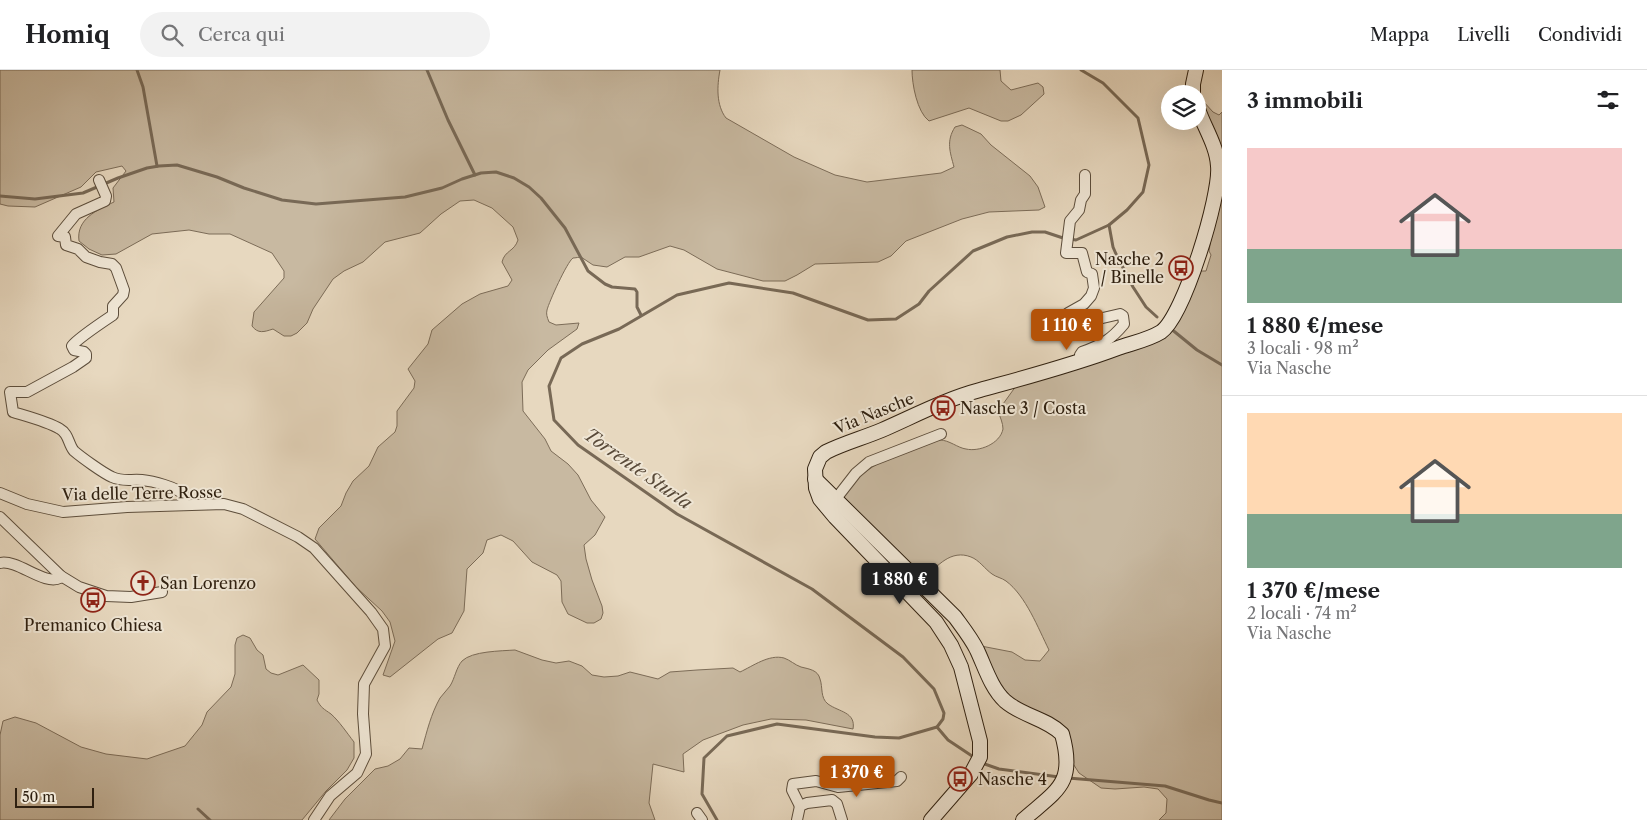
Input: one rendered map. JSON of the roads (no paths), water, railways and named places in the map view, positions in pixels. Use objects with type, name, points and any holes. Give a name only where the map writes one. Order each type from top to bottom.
[{"type":"street","points":[[1193,85],[1196,70]]},
{"type":"street","name":"Via Nasche","points":[[815,479],[815,469],[820,457],[835,447],[978,390],[1081,362],[1151,337],[1167,326],[1176,312],[1206,236],[1218,178],[1218,165],[1206,129]]},
{"type":"street","points":[[1081,362],[1080,355],[1082,352],[1106,342],[1124,324],[1123,316],[1120,314],[1081,323],[1068,320],[1068,313],[1084,304],[1091,296],[1094,288],[1092,274],[1087,272],[1082,253],[1066,254],[1070,221],[1079,210],[1085,194],[1085,175]]},
{"type":"street","points":[[99,180],[106,196],[105,201],[76,214],[58,236],[65,237],[66,245],[78,249],[86,256],[100,262],[112,264],[116,268],[124,290],[123,295],[113,306],[112,314],[75,341],[72,346],[74,350],[84,352],[86,358],[27,392],[10,392],[13,412],[61,429],[69,438],[74,450],[109,476],[120,480],[151,482],[183,492],[183,505]]},
{"type":"street","points":[[835,500],[856,473],[869,462],[941,434]]},
{"type":"street","points":[[815,479],[955,617],[967,633],[994,687],[1004,700],[1018,710],[1048,723],[1062,734],[1066,749],[1066,776],[1059,788],[1023,820]]},
{"type":"street","points":[[815,479],[820,498],[835,517],[936,622],[951,644],[961,667],[981,750],[975,768],[931,820]]},
{"type":"street","name":"Via delle Terre Rosse","points":[[0,493],[27,504],[63,512],[127,507],[224,504],[244,509],[298,537],[314,548],[383,629],[385,646],[364,684],[363,714],[366,754],[357,773],[330,796],[314,820]]},
{"type":"street","points":[[0,517],[60,576],[79,587],[106,596],[131,597],[162,592]]},
{"type":"street","points":[[0,563],[12,563],[54,580],[60,578],[60,576]]},
{"type":"street","points":[[797,820],[800,806],[792,790],[793,784],[816,781],[838,787],[896,781],[901,777]]},
{"type":"street","points":[[800,806],[807,803],[832,800],[837,804],[842,820]]},
{"type":"waterway","points":[[137,70],[143,87],[157,166]]},
{"type":"waterway","points":[[427,70],[448,120],[475,175]]},
{"type":"waterway","name":"Torrente Sturla","points":[[717,820],[702,794],[704,758],[727,736],[777,724],[875,737],[899,738],[937,727],[943,719],[944,713],[934,689],[903,657],[812,589],[677,514],[578,445],[554,420],[549,386],[561,358],[582,344],[619,329],[677,295],[729,283],[793,293],[868,320],[896,319],[919,304],[929,291],[973,251],[1007,237],[1032,232],[1045,232],[1076,240],[1109,225],[1127,210],[1143,192],[1149,165],[1138,118],[1103,83],[1081,70]]},
{"type":"waterway","points":[[0,196],[35,199],[83,193],[147,168],[177,165],[282,200],[316,204],[405,197],[442,188],[481,173],[496,172],[514,178],[529,187],[541,198],[565,228],[588,271],[612,287],[635,289],[637,292],[637,307],[641,315]]},
{"type":"waterway","points":[[1109,225],[1113,247],[1133,287],[1146,307],[1157,317]]},
{"type":"waterway","points":[[1170,328],[1197,350],[1222,365]]},
{"type":"waterway","points":[[937,727],[948,740],[975,758]]},
{"type":"waterway","points":[[982,763],[999,769],[1059,777]]},
{"type":"waterway","points":[[1068,778],[1165,786],[1222,803]]},
{"type":"waterway","points":[[198,809],[210,820]]},
{"type":"place","name":"Nasche 2 / Binelle","points":[[1181,268]]},
{"type":"place","name":"Nasche 3 / Costa","points":[[943,408]]},
{"type":"place","name":"San Lorenzo","points":[[143,583]]},
{"type":"place","name":"Premanico Chiesa","points":[[93,600]]},
{"type":"place","name":"Nasche 4","points":[[960,779]]}]
